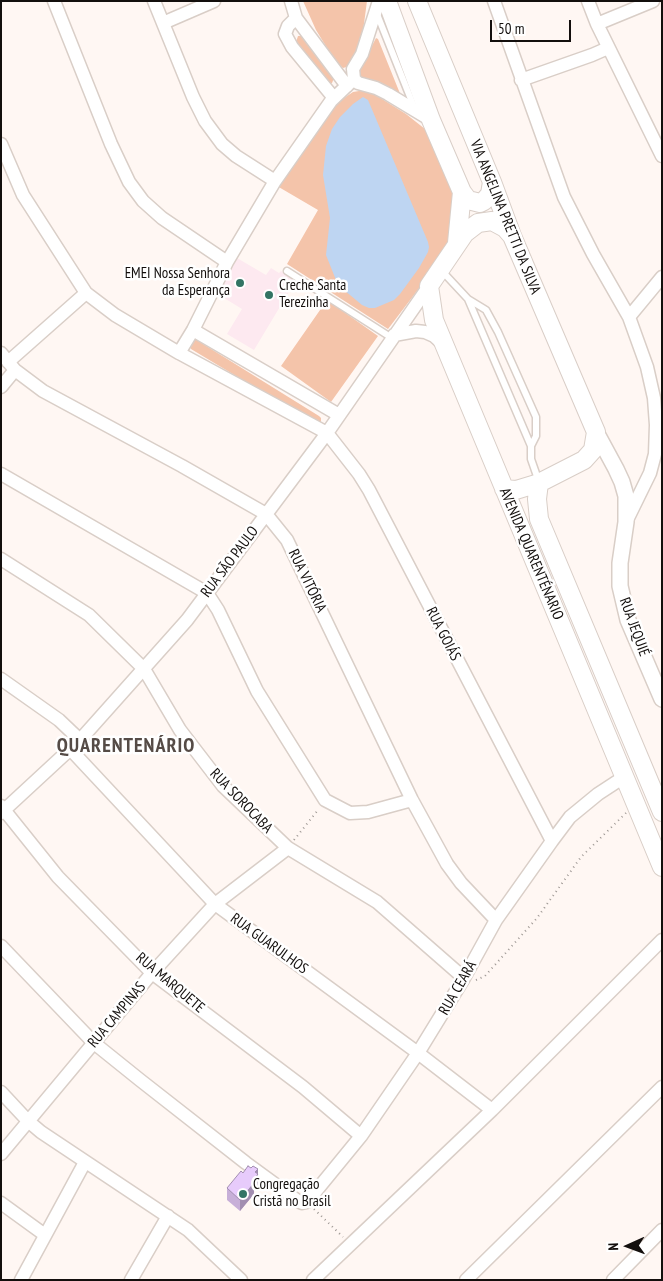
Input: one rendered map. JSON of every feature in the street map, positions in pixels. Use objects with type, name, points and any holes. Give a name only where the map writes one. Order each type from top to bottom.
[{"type":"main road","name":"VIA ANGELINA PRETTI DA SILVA","points":[[417,1],[492,182],[512,236],[596,432]]},
{"type":"main road","name":"VIA ANGELINA PRETTI DA SILVA","points":[[386,6],[462,192],[457,243]]},
{"type":"main road","points":[[462,192],[468,200],[480,203],[490,194],[492,182]]},
{"type":"main road","points":[[430,286],[457,243],[478,223],[486,221],[502,225],[512,236]]},
{"type":"main road","name":"AVENIDA QUARENTÉNARIO","points":[[430,286],[434,320],[662,867]]},
{"type":"main road","points":[[504,489],[516,490],[539,483],[590,456],[595,444],[596,432]]},
{"type":"main road","points":[[539,483],[537,499],[539,519],[662,812]]},
{"type":"street","points":[[54,1],[111,144],[129,182],[143,201],[162,218],[227,262]]},
{"type":"street","points":[[154,1],[193,97],[205,121],[222,144],[236,156],[275,181]]},
{"type":"street","points":[[163,23],[214,1]]},
{"type":"street","points":[[291,1],[296,18],[350,83],[376,88],[431,120]]},
{"type":"street","points":[[494,1],[564,197],[593,254],[630,317],[647,367],[654,398],[656,425],[655,454],[650,473],[626,522]]},
{"type":"street","points":[[588,1],[608,48],[662,156]]},
{"type":"street","points":[[597,24],[653,1]]},
{"type":"street","points":[[180,353],[227,262],[275,181],[334,98],[350,83],[353,69],[386,6]]},
{"type":"street","points":[[296,18],[288,26],[285,34],[292,47],[334,98]]},
{"type":"street","points":[[522,80],[592,56],[608,48]]},
{"type":"street","points":[[1,144],[23,195],[86,293],[115,315],[180,353],[327,433]]},
{"type":"street","points":[[630,317],[662,277]]},
{"type":"street","name":"RUA SÃO PAULO","points":[[3,810],[71,750],[187,620],[327,433],[393,336],[430,286]]},
{"type":"street","points":[[1,387],[8,362],[86,293]]},
{"type":"street","points":[[193,330],[338,415]]},
{"type":"street","points":[[393,336],[416,331],[425,332],[434,336],[446,348]]},
{"type":"street","name":"RUA VITÓRIA","points":[[8,362],[43,391],[266,514],[287,540],[412,800],[447,864],[461,883],[496,920]]},
{"type":"street","name":"RUA JEQUIÉ","points":[[596,432],[622,482],[626,496],[626,522],[620,563],[620,586],[624,604],[628,620],[662,699]]},
{"type":"street","name":"RUA GOIÁS","points":[[327,433],[369,490],[552,841]]},
{"type":"street","points":[[1,474],[207,593],[218,610],[257,690],[326,800],[350,813],[368,812],[412,800]]},
{"type":"street","name":"RUA SOROCABA","points":[[1,558],[89,615],[144,669],[180,730],[223,786],[288,848],[377,902],[464,978]]},
{"type":"street","points":[[1,679],[60,720],[80,740]]},
{"type":"street","name":"RUA GUARULHOS","points":[[71,750],[215,904],[418,1053],[492,1110]]},
{"type":"street","name":"RUA CEARÁ","points":[[302,1202],[361,1136],[418,1053],[464,978],[496,920],[570,817],[598,794],[624,777]]},
{"type":"street","name":"RUA MARQUETE","points":[[3,810],[58,877],[152,973],[303,1087],[361,1136]]},
{"type":"street","name":"RUA CAMPINAS","points":[[1,1154],[152,973],[215,904],[288,848]]},
{"type":"street","points":[[313,1280],[492,1110],[662,940]]},
{"type":"street","points":[[1,946],[94,1043],[302,1202]]},
{"type":"street","points":[[466,1280],[662,1087]]},
{"type":"street","points":[[1,1092],[28,1121],[85,1162],[188,1230],[241,1280]]},
{"type":"street","points":[[21,1280],[85,1162]]},
{"type":"street","points":[[1,1203],[45,1235]]},
{"type":"street","points":[[131,1280],[168,1216]]},
{"type":"street","points":[[612,1280],[662,1230]]},
{"type":"lane","points":[[386,6],[415,110]]},
{"type":"lane","points":[[440,269],[468,299],[486,310],[514,364],[536,417],[536,436],[531,446]]},
{"type":"lane","points":[[288,271],[393,336]]},
{"type":"lane","points":[[468,299],[531,446],[531,459],[539,483]]},
{"type":"path","points":[[288,848],[326,800]]},
{"type":"path","points":[[464,978],[479,980],[484,976],[537,918],[581,857],[636,804]]},
{"type":"path","points":[[302,1202],[351,1243]]},
{"type":"shaded area","points":[[303,1],[367,1],[362,39],[350,66],[343,68],[335,61],[316,30]]},
{"type":"shaded area","points":[[298,36],[303,36],[334,78],[332,83],[327,84],[296,42]]},
{"type":"shaded area","points":[[376,38],[401,96],[363,79],[360,75],[360,69]]},
{"type":"shaded area","points":[[365,90],[406,114],[430,134],[454,193],[452,233],[447,246],[430,274],[388,329],[287,264],[318,210],[277,186],[338,102],[353,92]]},
{"type":"shaded area","name":"Creche Santa Terezinha","points":[[237,258],[266,275],[271,268],[279,273],[281,271],[296,280],[254,350],[227,334],[242,309],[216,293]]},
{"type":"shaded area","points":[[327,300],[378,336],[331,402],[281,366]]},
{"type":"shaded area","points":[[195,339],[319,416],[321,422],[316,424],[191,349],[192,340]]},
{"type":"water","points":[[363,97],[368,100],[429,247],[419,268],[400,294],[394,300],[375,308],[362,305],[338,285],[326,255],[330,218],[323,175],[326,146],[332,129],[340,117]]},
{"type":"building","points":[[248,1166],[258,1169],[255,1172],[258,1174],[252,1181],[254,1183],[240,1200],[227,1188],[241,1171],[243,1173]]},
{"type":"place","name":"EMEI Nossa Senhora da Esperança","points":[[240,283]]},
{"type":"place","name":"Creche Santa Terezinha","points":[[269,295]]},
{"type":"place","name":"Congregação Cristã no Brasil","points":[[243,1194]]},
{"type":"district","name":"QUARENTENÁRIO","points":[[126,746]]}]
